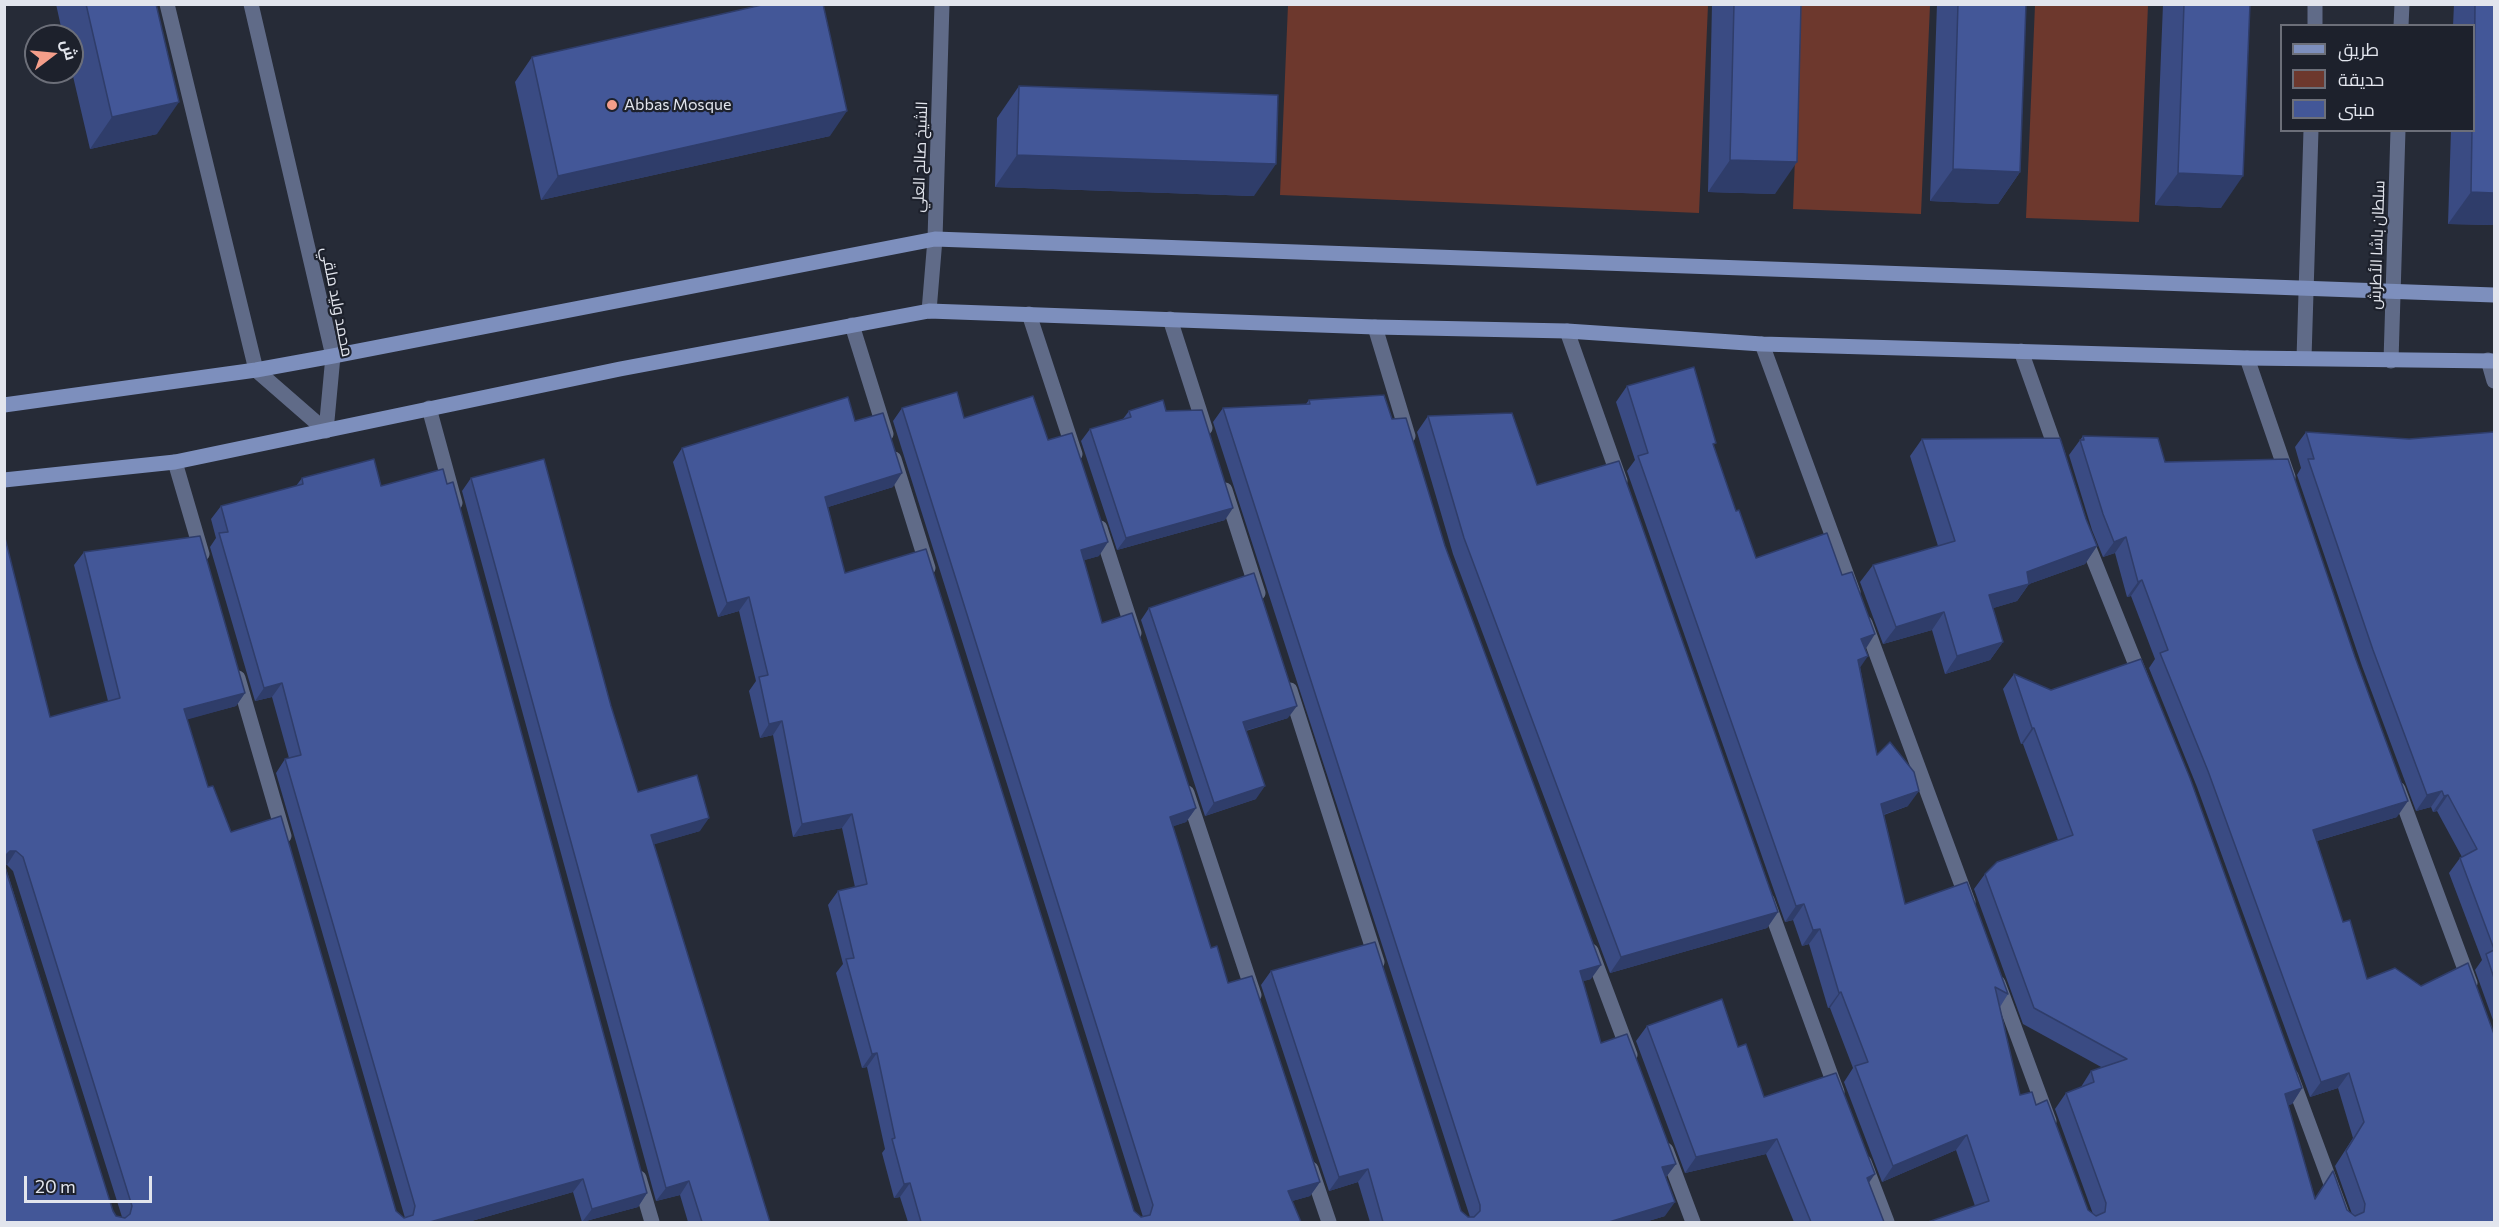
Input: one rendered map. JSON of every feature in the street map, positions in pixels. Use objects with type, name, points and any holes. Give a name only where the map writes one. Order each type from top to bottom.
[{"type":"main road","points":[[4,405],[256,370],[935,239],[2494,295]]},
{"type":"main road","points":[[4,480],[175,462],[429,408],[929,310],[1375,327],[1567,331],[1762,344],[2247,358],[2491,361]]},
{"type":"street","points":[[167,4],[256,370],[326,431]]},
{"type":"street","name":"محمد وليد ملقي","points":[[251,4],[333,356],[326,431]]},
{"type":"street","name":"الشيخ صالح العلي","points":[[929,310],[935,239],[942,4]]},
{"type":"street","points":[[2314,24],[2315,4]]},
{"type":"street","points":[[2401,24],[2402,4]]},
{"type":"street","points":[[2304,358],[2311,132]]},
{"type":"street","name":"سلطان باشا الأطرش","points":[[2391,361],[2398,132]]},
{"type":"street","points":[[1029,314],[1082,473]]},
{"type":"street","points":[[1170,319],[1210,443]]},
{"type":"street","points":[[852,325],[934,586]]},
{"type":"street","points":[[1375,327],[1411,448]]},
{"type":"street","points":[[1567,331],[1627,500]]},
{"type":"street","points":[[1762,344],[1971,911]]},
{"type":"street","points":[[2021,351],[2061,466]]},
{"type":"street","points":[[2247,358],[2293,491]]},
{"type":"street","points":[[2491,361],[2494,381]]},
{"type":"street","points":[[429,408],[460,523]]},
{"type":"street","points":[[175,462],[205,564]]},
{"type":"street","points":[[1221,477],[1265,613]]},
{"type":"street","points":[[1097,518],[1138,643]]},
{"type":"street","points":[[2079,522],[2148,695]]},
{"type":"street","points":[[234,666],[287,848]]},
{"type":"street","points":[[1287,680],[1381,974]]},
{"type":"street","points":[[2391,770],[2474,994]]},
{"type":"street","points":[[1183,780],[1258,1007]]},
{"type":"street","points":[[1762,884],[1842,1105]]},
{"type":"street","points":[[1585,934],[1635,1067]]},
{"type":"street","points":[[1992,967],[2053,1134]]},
{"type":"street","points":[[2287,1066],[2345,1222]]},
{"type":"street","points":[[1660,1134],[1693,1222]]},
{"type":"street","points":[[1858,1148],[1887,1222]]},
{"type":"street","points":[[1306,1154],[1329,1222]]},
{"type":"street","points":[[636,1165],[652,1222]]},
{"type":"green space","points":[[1288,5],[1708,5],[1699,213],[1280,195]]},
{"type":"green space","points":[[1801,5],[1930,5],[1921,214],[1793,209]]},
{"type":"green space","points":[[2035,5],[2148,5],[2139,222],[2026,218]]},
{"type":"building","points":[[86,4],[156,4],[179,102],[112,117]]},
{"type":"building","points":[[766,4],[823,4],[847,111],[558,176],[532,57]]},
{"type":"building","points":[[1734,4],[1801,4],[1797,162],[1730,160]]},
{"type":"building","points":[[1958,4],[2026,4],[2020,172],[1953,169]]},
{"type":"building","points":[[2184,4],[2250,4],[2243,176],[2178,173]]},
{"type":"building","points":[[2475,4],[2494,4],[2494,193],[2471,192],[2472,132],[2475,132]]},
{"type":"building","points":[[1019,86],[1278,95],[1276,164],[1017,155]]},
{"type":"building","points":[[1694,367],[1716,443],[1713,444],[1736,511],[1739,510],[1756,558],[1827,533],[1842,575],[1852,572],[1875,634],[1861,639],[1868,656],[1858,660],[1877,755],[1890,742],[1914,772],[1919,791],[1881,804],[1905,904],[1967,882],[2008,994],[1995,987],[2020,1095],[2032,1092],[2036,1105],[2047,1100],[2088,1210],[2096,1216],[2105,1212],[2106,1203],[2066,1093],[2094,1082],[2091,1071],[2127,1059],[2034,1008],[1985,874],[1997,862],[2073,835],[2014,674],[2051,690],[2141,659],[2190,778],[2302,1088],[2285,1094],[2315,1199],[2333,1171],[2347,1210],[2355,1216],[2364,1212],[2365,1204],[2346,1151],[2364,1122],[2349,1073],[2321,1082],[2208,771],[2160,653],[2168,650],[2142,580],[2138,582],[2126,537],[2114,542],[2080,440],[2084,440],[2083,436],[2158,438],[2165,462],[2288,459],[2355,657],[2408,801],[2313,830],[2343,922],[2350,920],[2367,979],[2395,968],[2421,986],[2468,963],[2494,1034],[2494,1222],[1928,1222],[1989,1201],[1967,1135],[1893,1166],[1855,1066],[1868,1062],[1841,992],[1839,993],[1820,929],[1813,930],[1804,904],[1796,906],[1638,456],[1648,453],[1627,386]]},
{"type":"building","points":[[957,392],[964,418],[1033,396],[1048,440],[1072,433],[1108,542],[1081,550],[1102,623],[1132,613],[1196,808],[1170,817],[1211,948],[1217,946],[1228,983],[1252,976],[1320,1182],[1288,1191],[1301,1222],[921,1222],[910,1183],[904,1184],[892,1139],[895,1138],[877,1053],[872,1054],[846,959],[854,958],[838,891],[867,884],[852,814],[802,824],[782,721],[769,724],[759,677],[768,675],[749,597],[727,603],[682,448],[848,397],[855,421],[883,413],[902,473],[825,497],[845,573],[926,549],[1134,1211],[1141,1217],[1150,1215],[1153,1205],[902,408]]},
{"type":"building","points":[[1384,395],[1392,419],[1406,418],[1445,546],[1601,965],[1580,971],[1601,1043],[1627,1034],[1676,1164],[1662,1167],[1675,1202],[1609,1222],[1383,1222],[1368,1169],[1339,1177],[1271,971],[1375,942],[1461,1211],[1468,1217],[1474,1217],[1480,1211],[1480,1205],[1223,408],[1310,404],[1309,400]]},
{"type":"building","points":[[1163,400],[1166,411],[1202,410],[1233,508],[1126,538],[1090,429],[1131,417],[1129,411]]},
{"type":"building","points":[[1512,413],[1537,485],[1619,461],[1778,912],[1621,957],[1464,538],[1428,416]]},
{"type":"building","points":[[2306,432],[2409,439],[2494,432],[2494,949],[2460,858],[2477,849],[2448,795],[2444,796],[2442,791],[2427,795],[2373,650],[2308,459],[2314,459]]},
{"type":"building","points":[[2060,438],[2097,546],[2027,572],[2029,584],[1989,595],[2003,642],[1957,656],[1944,612],[1896,627],[1873,565],[1955,541],[1922,439]]},
{"type":"building","points":[[374,459],[381,486],[443,469],[447,484],[453,482],[647,1193],[592,1209],[583,1179],[430,1222],[4,1222],[4,864],[113,1211],[116,1216],[125,1218],[130,1214],[132,1206],[23,857],[16,851],[10,851],[4,857],[4,534],[50,717],[120,698],[84,552],[200,536],[245,693],[184,709],[208,787],[213,786],[231,832],[281,816],[396,1211],[404,1218],[413,1215],[415,1206],[285,759],[301,755],[282,683],[264,688],[219,533],[228,532],[221,506],[303,484],[302,478]]},
{"type":"building","points":[[544,459],[611,706],[638,792],[697,775],[709,818],[651,835],[770,1222],[702,1222],[689,1181],[666,1188],[471,478]]},
{"type":"building","points":[[1254,573],[1297,706],[1243,722],[1265,786],[1214,803],[1149,608]]},
{"type":"building","points":[[2494,950],[2494,978],[2486,954]]},
{"type":"building","points":[[1722,999],[1738,1047],[1746,1044],[1764,1097],[1836,1073],[1875,1174],[1867,1178],[1884,1222],[1811,1222],[1777,1139],[1696,1157],[1647,1026]]},
{"type":"place","name":"Abbas Mosque","points":[[612,105]]}]
